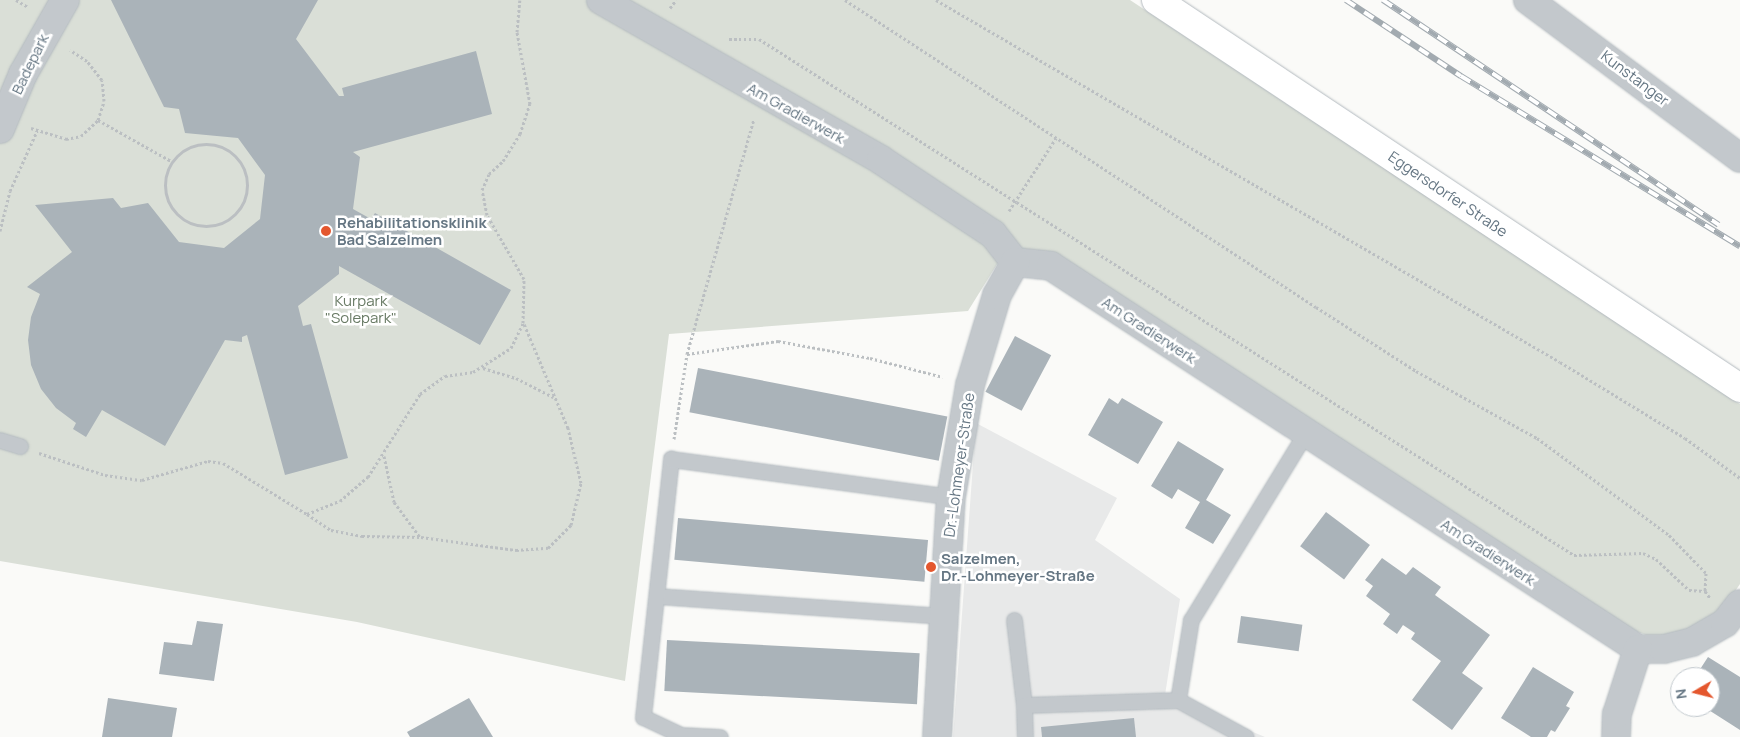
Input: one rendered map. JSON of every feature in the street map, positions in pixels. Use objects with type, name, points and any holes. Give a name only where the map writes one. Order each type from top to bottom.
[{"type":"street","name":"Badepark","points":[[3,122],[43,36],[65,0]]},
{"type":"street","name":"Am Gradierwerk","points":[[601,0],[881,160],[985,229],[1015,262],[1051,266],[1638,649]]},
{"type":"street","name":"Eggersdorfer Straße","points":[[1156,0],[1740,388]]},
{"type":"street","name":"Kunstanger","points":[[1528,0],[1740,158]]},
{"type":"street","name":"Dr.-Lohmeyer-Straße","points":[[936,737],[951,497],[970,385],[997,295],[1015,262]]},
{"type":"street","points":[[1616,737],[1617,714],[1638,649],[1664,649],[1692,642],[1732,614]]},
{"type":"lane","points":[[1178,700],[1190,620],[1306,432]]},
{"type":"lane","points":[[0,440],[20,446]]},
{"type":"lane","points":[[720,737],[681,735],[643,717],[671,459],[951,497]]},
{"type":"lane","points":[[657,596],[943,616]]},
{"type":"lane","points":[[1014,620],[1024,706],[1025,737]]},
{"type":"lane","points":[[1024,706],[1178,700],[1246,737]]},
{"type":"path","points":[[20,446],[105,475],[142,480],[208,461],[223,463],[332,530],[362,536],[421,537],[466,546],[548,548],[572,525],[581,483],[568,428],[523,323],[524,279],[487,215],[482,190],[489,174],[504,162],[520,134],[530,104],[518,32],[520,0]]},
{"type":"path","points":[[846,0],[1416,371],[1537,438],[1669,535],[1706,574],[1705,591]]},
{"type":"path","points":[[936,0],[1552,357],[1685,438],[1740,478]]},
{"type":"path","points":[[3,122],[66,139],[81,136],[98,120],[104,101],[102,80],[87,61],[43,36]]},
{"type":"path","points":[[722,39],[759,39],[1574,555],[1643,553],[1656,559],[1689,590],[1705,591],[1732,614]]},
{"type":"path","points":[[671,459],[687,354],[761,93]]},
{"type":"path","points":[[98,120],[171,161]]},
{"type":"path","points":[[0,231],[10,191],[37,131]]},
{"type":"path","points":[[1015,202],[1056,138]]},
{"type":"path","points":[[202,144],[223,146],[235,155],[247,180],[240,208],[230,218],[203,226],[177,214],[165,189],[171,161],[182,151],[202,144]]},
{"type":"path","points":[[307,514],[340,501],[368,478],[384,456],[401,419],[420,394],[445,376],[482,368],[511,348],[523,323]]},
{"type":"path","points":[[687,354],[778,341],[870,358],[970,385]]},
{"type":"path","points":[[482,368],[516,378],[554,397]]},
{"type":"path","points":[[384,456],[394,502],[421,537]]},
{"type":"shaded area","points":[[976,423],[1117,498],[1095,540],[1180,599],[1165,695],[1265,737],[953,737]]},
{"type":"green space","name":"Kurpark \"Solepark\"","points":[[0,0],[1130,0],[1740,404],[1740,584],[1723,609],[1689,631],[1666,636],[1646,635],[1618,625],[1009,245],[968,311],[669,334],[625,681],[357,622],[0,561]]},
{"type":"building","name":"Rehabilitationsklinik Bad Salzelmen","points":[[111,0],[318,0],[296,39],[339,96],[344,96],[342,88],[476,51],[492,114],[353,152],[360,157],[353,209],[371,219],[375,213],[511,290],[480,345],[339,266],[339,274],[298,306],[303,326],[311,324],[348,458],[285,475],[247,335],[242,337],[242,342],[225,340],[165,446],[102,410],[86,437],[73,429],[76,423],[56,408],[41,389],[31,365],[28,340],[31,317],[40,294],[27,287],[72,252],[35,205],[113,198],[121,208],[148,203],[179,242],[224,248],[260,219],[265,175],[238,138],[185,133],[179,109],[164,107]]},
{"type":"building","points":[[1015,336],[1051,355],[1022,411],[985,392]]},
{"type":"building","points":[[698,368],[947,416],[939,461],[689,412]]},
{"type":"building","points":[[1109,398],[1118,404],[1122,398],[1163,422],[1138,464],[1088,435]]},
{"type":"building","points":[[1178,441],[1224,469],[1206,500],[1231,515],[1213,544],[1185,528],[1200,502],[1178,489],[1172,499],[1151,486]]},
{"type":"building","points":[[1326,512],[1370,545],[1344,579],[1300,546]]},
{"type":"building","points":[[678,518],[928,540],[924,582],[674,560]]},
{"type":"building","points":[[1382,558],[1406,575],[1413,567],[1441,587],[1435,595],[1490,635],[1462,673],[1483,688],[1452,730],[1412,700],[1441,661],[1411,639],[1415,633],[1403,625],[1397,634],[1383,624],[1390,614],[1366,596],[1373,586],[1365,580]]},
{"type":"building","points":[[1241,616],[1302,625],[1299,651],[1237,643]]},
{"type":"building","points":[[197,621],[223,624],[214,681],[159,674],[164,642],[192,645]]},
{"type":"building","points":[[667,640],[920,653],[917,704],[664,691]]},
{"type":"building","points":[[1708,657],[1740,677],[1740,730],[1720,717],[1720,667],[1702,667]]},
{"type":"building","points":[[1533,667],[1574,692],[1566,706],[1570,708],[1555,732],[1551,730],[1547,737],[1531,737],[1501,718]]},
{"type":"building","points":[[108,698],[177,708],[172,737],[102,737]]},
{"type":"building","points":[[469,698],[493,737],[410,737],[407,732]]},
{"type":"building","points":[[1134,718],[1136,737],[1042,737],[1041,727]]},
{"type":"railway","points":[[1346,0],[1461,76],[1740,246]]},
{"type":"railway","points":[[1383,0],[1719,225]]},
{"type":"place","name":"Rehabilitationsklinik Bad Salzelmen","points":[[326,231]]},
{"type":"place","name":"Salzelmen, Dr.-Lohmeyer-Straße","points":[[931,567]]}]
